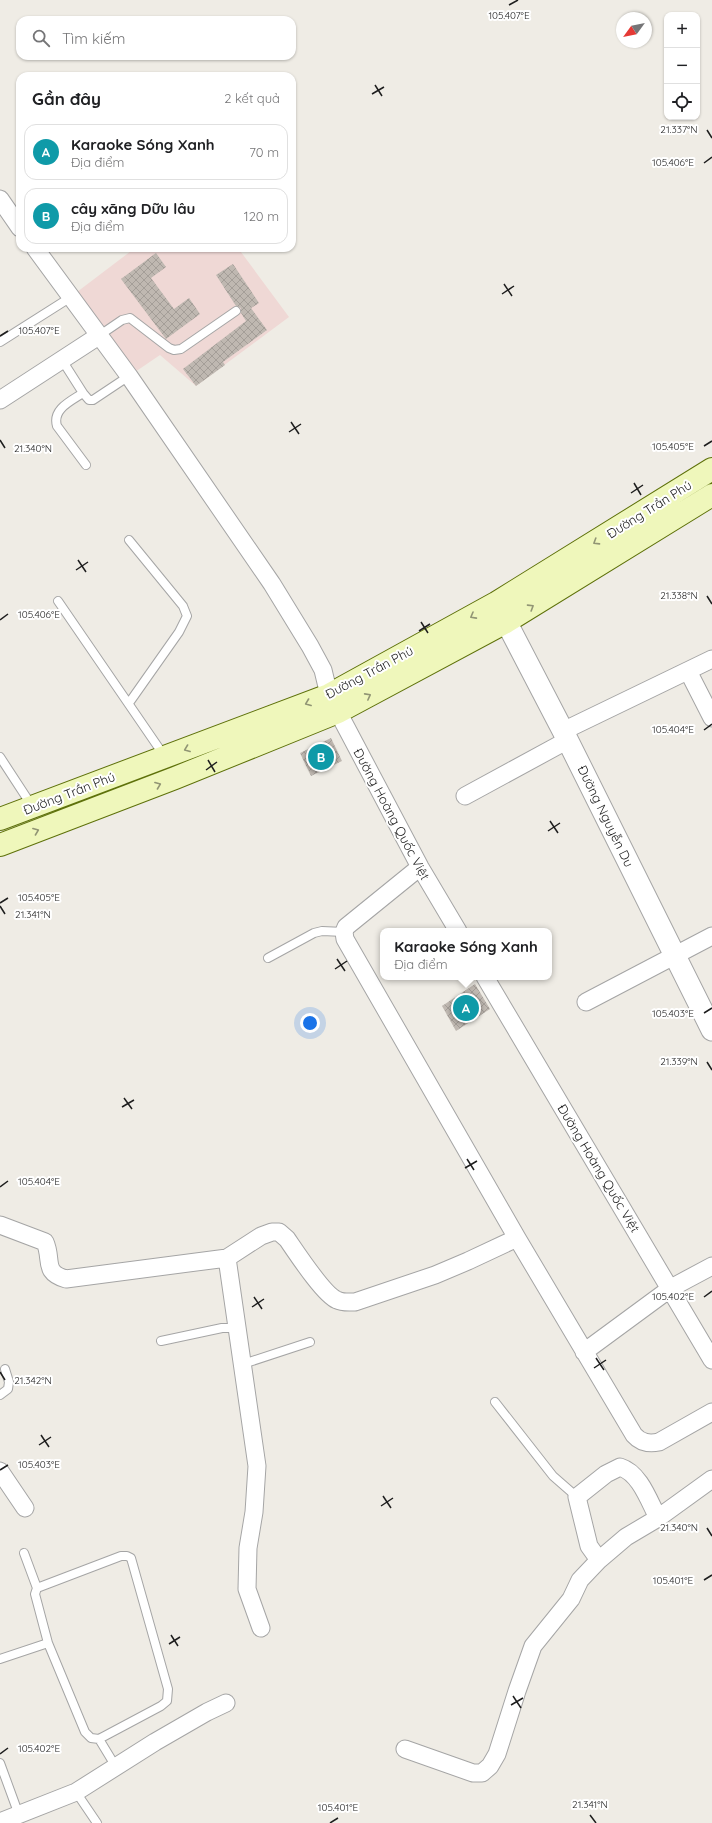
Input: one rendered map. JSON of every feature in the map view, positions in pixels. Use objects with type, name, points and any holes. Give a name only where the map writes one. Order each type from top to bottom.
[{"type":"main road","name":"Đường Trần Phú","points":[[501,613],[712,469]]},
{"type":"main road","name":"Đường Trần Phú","points":[[0,845],[175,778],[334,703],[501,613],[712,495]]},
{"type":"main road","name":"Đường Trần Phú","points":[[0,820],[166,757],[334,703]]},
{"type":"street","points":[[0,199],[16,222]]},
{"type":"street","name":"Đường Hoàng Quốc Việt","points":[[38,252],[129,376],[276,590],[323,670],[334,703],[420,866],[456,928]]},
{"type":"street","points":[[0,400],[100,335]]},
{"type":"street","name":"Đường Nguyễn Du","points":[[501,613],[565,735],[712,1030]]},
{"type":"street","points":[[465,796],[565,735],[712,659]]},
{"type":"street","points":[[688,671],[712,718]]},
{"type":"street","points":[[420,866],[346,927],[344,932],[345,939],[517,1238],[634,1435],[638,1440],[649,1444],[659,1442],[712,1412]]},
{"type":"street","points":[[586,1002],[712,936]]},
{"type":"street","name":"Đường Hoàng Quốc Việt","points":[[487,980],[671,1288],[712,1360]]},
{"type":"street","points":[[0,1224],[45,1242],[50,1270],[56,1276],[66,1279],[228,1258],[261,1236],[272,1232],[279,1232],[287,1239],[325,1291],[335,1300],[346,1302],[355,1302],[435,1275],[468,1262],[517,1238]]},
{"type":"street","points":[[228,1258],[257,1466],[254,1512],[248,1548],[247,1589],[261,1628]]},
{"type":"street","points":[[584,1352],[671,1288],[712,1266]]},
{"type":"street","points":[[599,1560],[589,1546],[577,1496],[606,1474],[620,1467],[628,1469],[635,1477],[658,1518]]},
{"type":"street","points":[[0,1471],[25,1508]]},
{"type":"street","points":[[405,1748],[474,1773],[482,1773],[490,1766],[497,1754],[533,1646],[571,1599],[580,1580],[599,1560],[626,1537],[658,1518],[712,1479]]},
{"type":"street","points":[[0,1822],[76,1792],[207,1712],[226,1704]]},
{"type":"lane","points":[[0,342],[71,296]]},
{"type":"lane","points":[[100,335],[122,320],[130,318],[169,348],[181,350],[236,311]]},
{"type":"lane","points":[[62,360],[89,400],[93,400],[129,376]]},
{"type":"lane","points":[[83,392],[62,407],[56,417],[56,421],[57,426],[86,464]]},
{"type":"lane","points":[[128,703],[179,632],[186,616],[183,606],[129,540]]},
{"type":"lane","points":[[58,601],[166,757]]},
{"type":"lane","points":[[0,757],[32,807]]},
{"type":"lane","points":[[268,958],[314,933],[322,931],[344,932]]},
{"type":"lane","points":[[161,1341],[217,1329],[238,1328]]},
{"type":"lane","points":[[243,1364],[310,1342]]},
{"type":"lane","points":[[0,1394],[8,1389],[9,1382],[5,1369]]},
{"type":"lane","points":[[494,1402],[553,1476],[577,1496]]},
{"type":"lane","points":[[24,1553],[37,1588],[35,1594],[48,1644],[85,1732],[91,1738],[99,1739],[161,1706],[167,1701],[168,1690],[131,1558],[121,1556],[37,1588]]},
{"type":"lane","points":[[0,1659],[48,1644]]},
{"type":"lane","points":[[99,1739],[116,1768]]},
{"type":"lane","points":[[0,1763],[20,1815]]},
{"type":"lane","points":[[76,1792],[97,1823]]},
{"type":"shaded area","points":[[130,252],[241,252],[289,317],[196,386],[160,355],[135,372],[77,292]]},
{"type":"building","points":[[156,253],[166,267],[151,278],[174,309],[189,298],[200,314],[166,339],[121,279]]},
{"type":"building","points":[[233,264],[259,303],[251,308],[267,330],[223,362],[225,365],[196,386],[183,369],[246,321],[241,313],[241,308],[236,306],[216,275]]},
{"type":"building","points":[[331,738],[342,761],[311,776],[300,753]]},
{"type":"building","points":[[475,984],[490,1009],[456,1031],[442,1006]]},
{"type":"place","name":"cây xăng Dữu lâu","points":[[321,757]]},
{"type":"place","name":"Karaoke Sóng Xanh","points":[[466,1008]]}]
